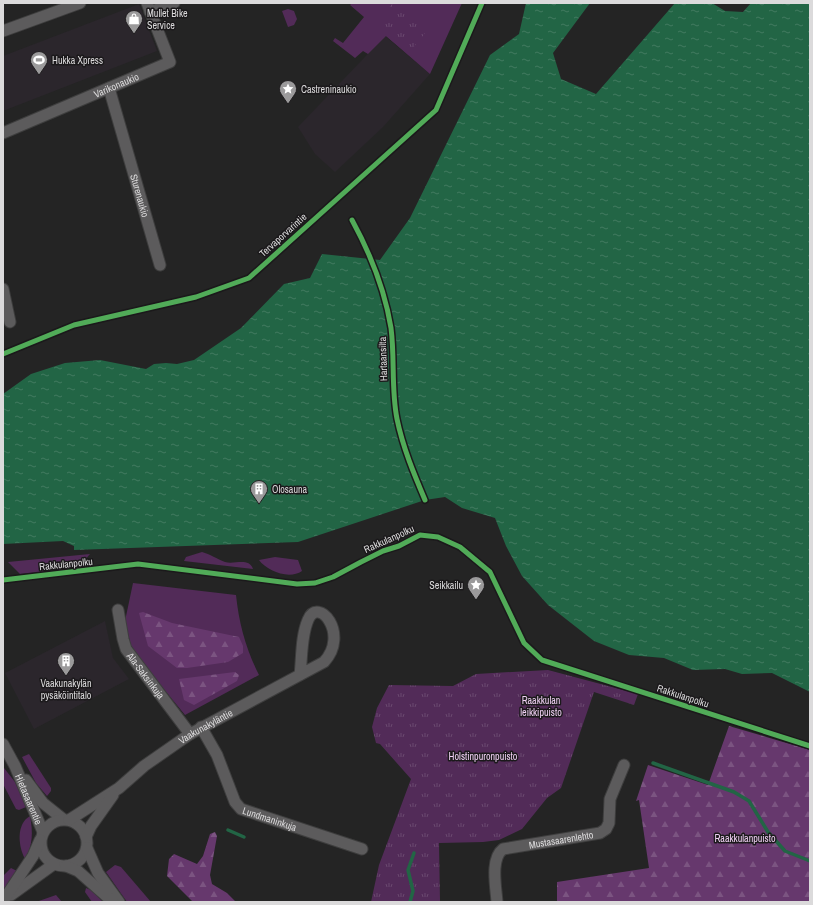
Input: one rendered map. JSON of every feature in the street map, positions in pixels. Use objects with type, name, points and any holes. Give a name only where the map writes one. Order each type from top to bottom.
[{"type":"street","points":[[3,31],[80,3]]},
{"type":"street","points":[[148,8],[174,3]]},
{"type":"street","name":"Varikonaukio","points":[[3,133],[170,62],[148,8]]},
{"type":"street","name":"Sturenaukio","points":[[109,88],[160,265]]},
{"type":"street","points":[[3,289],[10,322]]},
{"type":"street","name":"Ala-Saksinkuja","points":[[118,610],[126,649],[190,734]]},
{"type":"street","name":"Vaakunakyläntie","points":[[66,820],[119,788],[144,766],[190,734],[300,675],[324,662],[331,655],[334,644],[332,625],[328,616],[322,613],[314,613],[308,617],[305,626],[300,675]]},
{"type":"street","name":"Lundmaninkuja","points":[[201,728],[217,755],[235,802],[241,809],[362,849]]},
{"type":"street","name":"Hietasaarentie","points":[[3,744],[14,766],[42,835]]},
{"type":"street","name":"Mustasaarenlehto","points":[[496,902],[496,861],[498,853],[503,849],[600,833],[606,829],[609,823],[610,799],[624,765]]},
{"type":"street","name":"Hietasaarentie","points":[[14,766],[43,803],[66,820]]},
{"type":"street","name":"Vaakunakyläntie","points":[[86,836],[91,826],[119,788]]},
{"type":"street","points":[[3,901],[33,856],[42,835],[51,823],[66,820],[80,826],[86,836],[87,848],[98,872],[119,902]]},
{"type":"street","points":[[42,835],[42,851],[45,856],[54,864],[66,866],[78,871],[113,902]]},
{"type":"street","points":[[66,866],[77,862],[87,848]]},
{"type":"street","points":[[3,901],[54,864]]},
{"type":"shaded area","points":[[139,4],[157,51],[3,111],[3,56]]},
{"type":"shaded area","points":[[385,36],[430,74],[383,127],[335,172],[315,154],[298,127]]},
{"type":"shaded area","name":"Vaakunakylän pysäköintitalo","points":[[105,621],[113,658],[129,679],[34,729],[5,673]]},
{"type":"green space","points":[[352,3],[462,3],[430,74],[386,36],[368,54],[363,51],[355,58],[333,41],[335,38],[343,43],[364,17],[350,5]]},
{"type":"green space","points":[[392,4],[426,32],[408,54],[374,26]]},
{"type":"green space","points":[[288,9],[294,11],[297,19],[294,25],[288,27],[282,11]]},
{"type":"green space","points":[[202,552],[229,563],[248,563],[253,569],[184,561],[186,557]]},
{"type":"green space","points":[[90,554],[77,569],[20,574],[8,562]]},
{"type":"green space","points":[[275,557],[298,560],[302,571],[291,575],[279,573],[267,568],[259,560]]},
{"type":"green space","points":[[133,583],[236,595],[244,636],[250,656],[259,675],[185,715],[132,650],[125,621]]},
{"type":"green space","points":[[143,612],[172,623],[239,637],[243,646],[243,653],[228,662],[177,668],[148,646],[139,613]]},
{"type":"green space","name":"Holstinpuronpuisto","points":[[548,670],[638,694],[634,705],[594,692],[561,788],[547,798],[522,829],[499,840],[439,843],[440,902],[371,902],[379,865],[411,779],[380,744],[376,743],[372,727],[377,708],[389,685],[453,686],[476,674]]},
{"type":"green space","points":[[235,672],[239,675],[237,681],[194,705],[184,700],[179,679]]},
{"type":"green space","name":"Raakkulanpuisto","points":[[729,726],[810,750],[810,902],[557,902],[557,882],[649,868],[639,800],[636,801],[648,765],[708,785]]},
{"type":"green space","points":[[29,754],[51,788],[51,791],[47,796],[36,783],[22,757]]},
{"type":"green space","points":[[4,768],[15,782],[26,807],[19,810],[16,809],[3,784]]},
{"type":"green space","points":[[30,816],[32,838],[30,849],[25,859],[21,848],[20,830],[22,824]]},
{"type":"green space","points":[[215,832],[217,836],[210,875],[212,884],[227,893],[236,902],[193,902],[167,876],[169,859],[174,854],[197,864],[203,856],[210,834]]},
{"type":"green space","points":[[115,865],[121,867],[151,902],[127,902],[106,872]]},
{"type":"green space","points":[[11,868],[17,871],[3,890],[3,876]]},
{"type":"green space","points":[[86,888],[91,890],[103,902],[92,902],[85,892]]},
{"type":"green space","points":[[56,895],[62,902],[36,902]]},
{"type":"water","points":[[526,3],[590,3],[553,53],[561,79],[596,94],[675,3],[712,3],[725,11],[743,12],[751,3],[810,3],[810,692],[772,673],[742,674],[725,669],[693,670],[664,658],[629,655],[594,641],[548,605],[522,576],[506,546],[495,518],[462,508],[445,497],[425,500],[298,542],[74,550],[74,546],[63,541],[3,544],[3,394],[31,374],[65,363],[100,360],[146,369],[154,364],[177,364],[194,360],[241,328],[284,284],[310,278],[322,254],[380,260],[410,218],[490,55],[519,34]]},
{"type":"waterway","points":[[653,763],[734,792],[749,801],[768,832],[785,851],[810,861]]},
{"type":"waterway","points":[[228,830],[244,837]]},
{"type":"waterway","points":[[410,902],[413,891],[408,870],[414,853]]},
{"type":"cycle path","name":"Tervaporvarintie","points":[[3,354],[74,325],[196,297],[249,278],[436,110],[482,3]]},
{"type":"cycle path","name":"Hartaansilta","points":[[352,220],[371,259],[385,300],[391,328],[394,396],[399,430],[425,500]]},
{"type":"cycle path","name":"Rakkulanpolku","points":[[3,580],[138,564],[297,584],[315,583],[333,577],[383,551],[399,546],[420,535],[438,537],[460,547],[490,572],[524,643],[542,660],[810,746]]},
{"type":"place","name":"Mullet Bike Service","points":[[134,34]]},
{"type":"place","name":"Hukka Xpress","points":[[39,75]]},
{"type":"place","name":"Castreninaukio","points":[[288,104]]},
{"type":"place","name":"Olosauna","points":[[259,504]]},
{"type":"place","name":"Seikkailu","points":[[476,600]]},
{"type":"place","name":"Vaakunakylän pysäköintitalo","points":[[66,676]]},
{"type":"park label","name":"Raakkulan leikkipuisto","points":[[541,706]]}]
